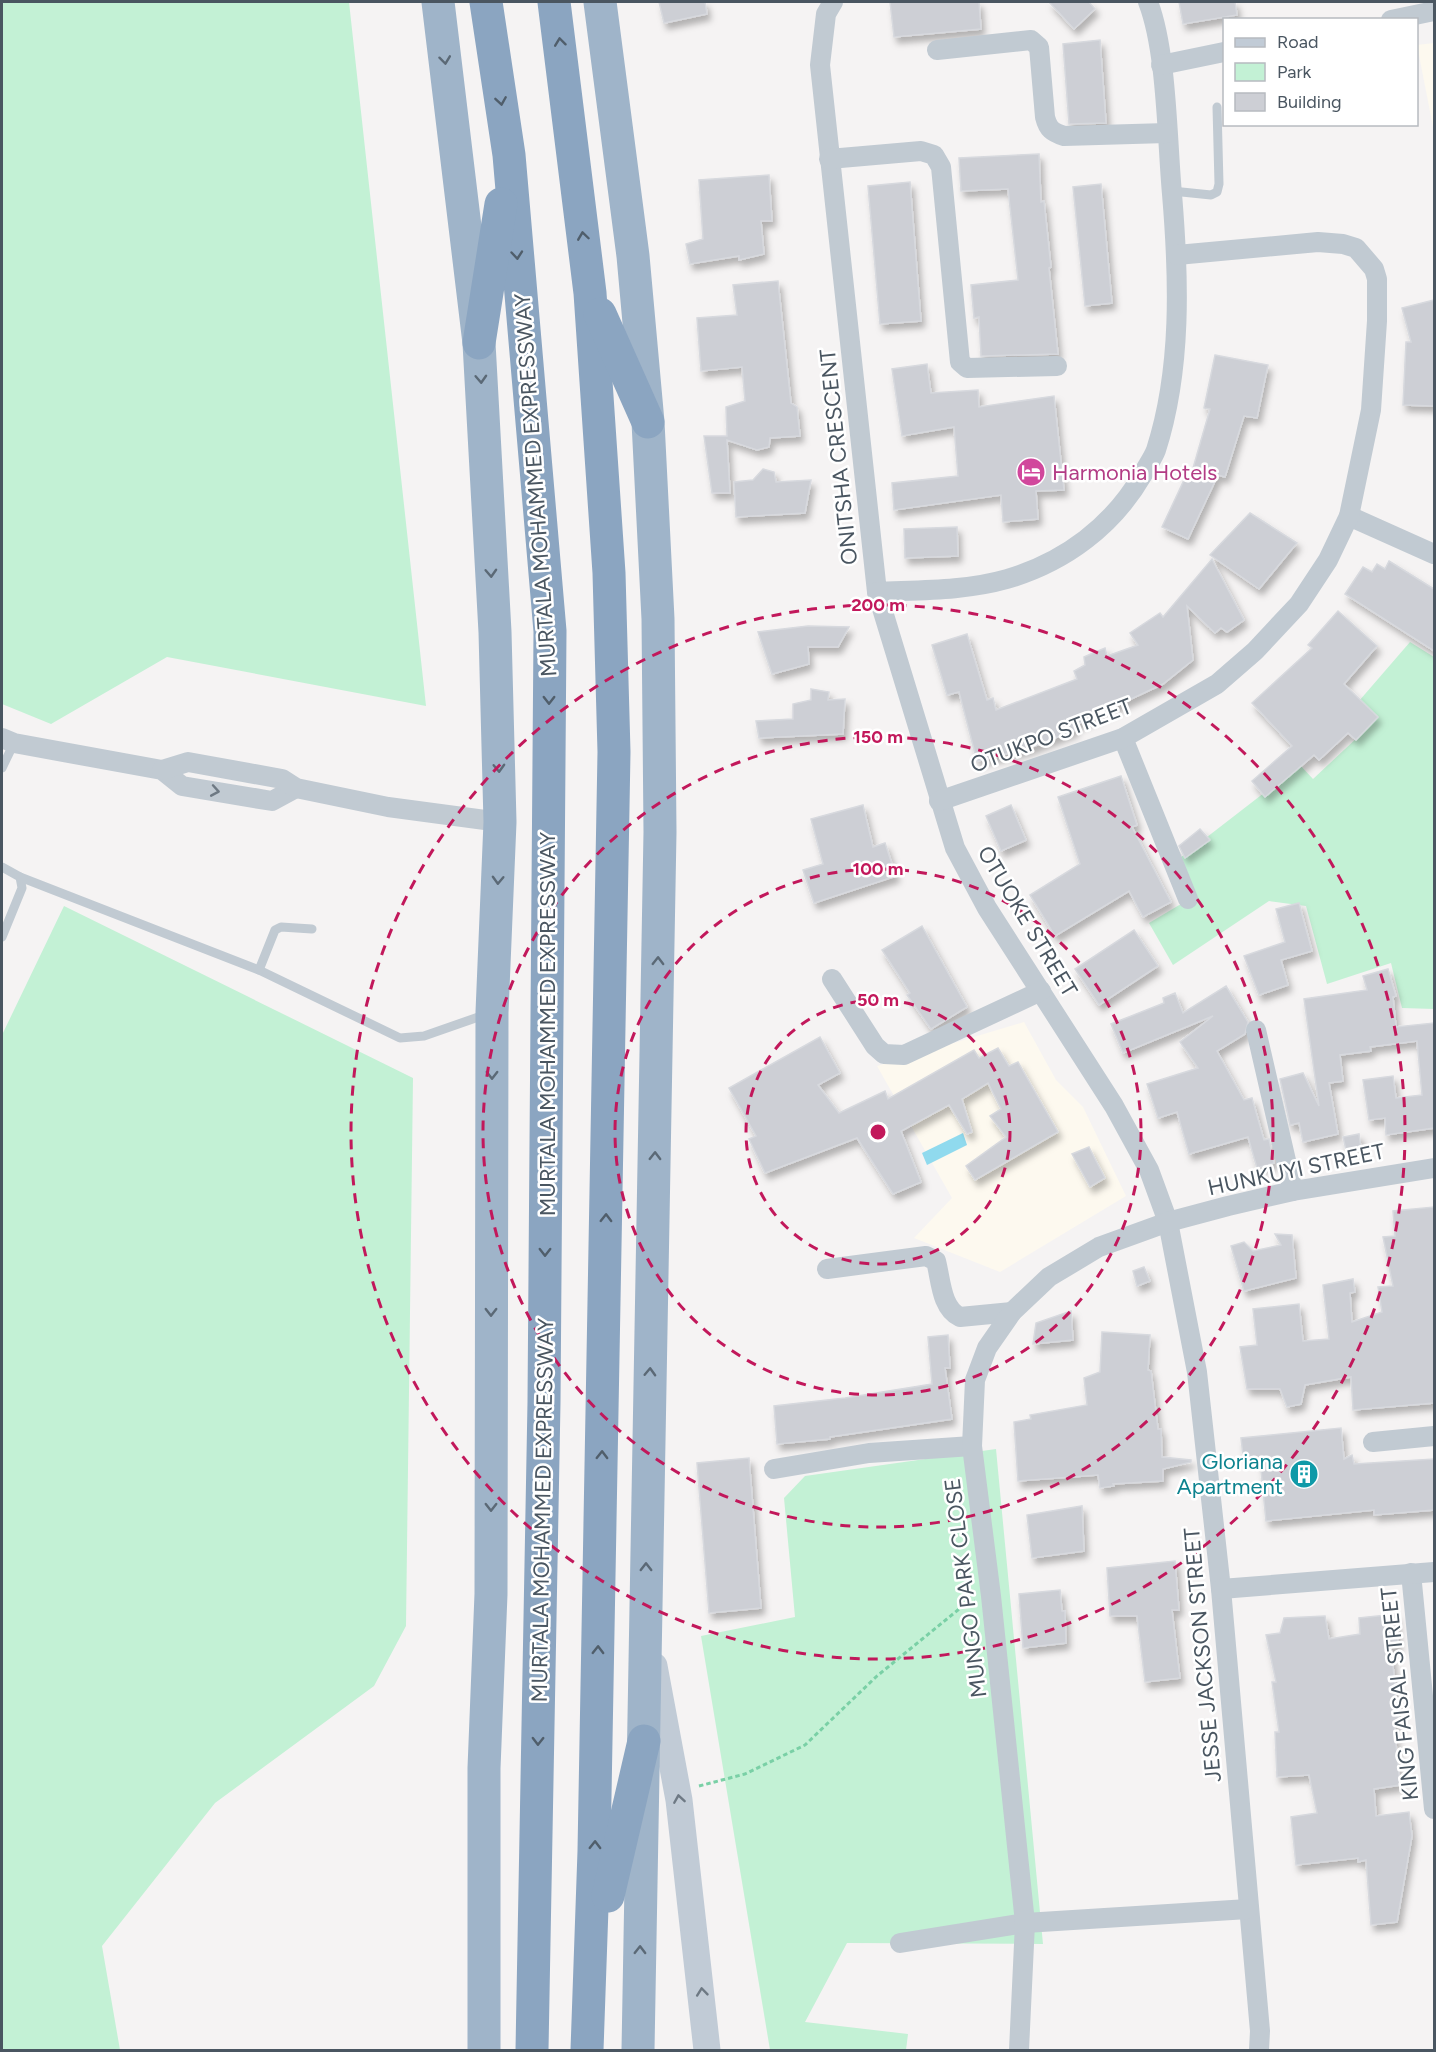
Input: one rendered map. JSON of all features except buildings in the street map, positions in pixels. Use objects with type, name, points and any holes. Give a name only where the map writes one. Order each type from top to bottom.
[{"type":"highway","name":"MURTALA MOHAMMED EXPRESSWAY","points":[[438,2],[479,343],[495,632],[500,822],[492,1012],[491,1594],[484,1768],[484,2050]]},
{"type":"highway","name":"MURTALA MOHAMMED EXPRESSWAY","points":[[486,2],[509,155],[550,631],[544,1379],[532,2050]]},
{"type":"highway","points":[[554,2],[590,294],[609,573],[614,752],[592,1965],[587,2050]]},
{"type":"highway","points":[[600,2],[633,256],[648,423],[658,619],[660,832],[638,2050]]},
{"type":"highway","points":[[479,343],[509,155]]},
{"type":"highway","points":[[590,294],[648,423]]},
{"type":"highway","points":[[592,1965],[644,1740]]},
{"type":"main road","points":[[646,1626],[679,1800],[707,2050]]},
{"type":"street","name":"ONITSHA CRESCENT","points":[[833,2],[826,14],[820,66],[877,592],[944,589],[1007,579],[1061,557],[1095,534],[1129,498],[1155,452],[1168,402],[1177,322],[1178,255],[1161,65],[1148,2]]},
{"type":"street","points":[[1401,18],[1434,11]]},
{"type":"street","points":[[937,50],[1031,40],[1039,47],[1045,117],[1048,127],[1054,133],[1064,136],[1167,133]]},
{"type":"street","points":[[1161,65],[1223,52]]},
{"type":"street","points":[[829,159],[921,151],[934,155],[941,167],[960,363],[967,368],[1057,366]]},
{"type":"street","name":"OTUKPO STREET","points":[[939,801],[1123,738],[1217,684],[1255,651],[1299,604],[1328,560],[1349,516],[1371,410],[1377,321],[1377,279],[1374,269],[1356,248],[1335,243],[1318,242],[1178,255]]},
{"type":"street","points":[[1349,516],[1434,554]]},
{"type":"street","name":"OTUOKE STREET","points":[[877,592],[955,848],[987,908],[1114,1106],[1149,1170],[1168,1222]]},
{"type":"street","points":[[1123,738],[1188,898]]},
{"type":"street","points":[[8,740],[162,770],[182,786],[272,801],[296,788],[388,807],[500,822]]},
{"type":"street","points":[[832,979],[875,1046],[884,1054],[892,1057],[917,1050],[1041,991]]},
{"type":"street","points":[[1256,1030],[1291,1171],[1293,1191]]},
{"type":"street","name":"HUNKUYI STREET","points":[[1168,1222],[1293,1191],[1434,1168]]},
{"type":"street","name":"MUNGO PARK CLOSE","points":[[1019,2050],[1025,1923],[991,1596],[972,1446],[975,1380],[987,1348],[1012,1312],[1049,1276],[1100,1247],[1168,1222]]},
{"type":"street","name":"JESSE JACKSON STREET","points":[[1168,1222],[1197,1372],[1221,1589],[1260,2031],[1259,2050]]},
{"type":"street","points":[[827,1269],[926,1256],[936,1261],[947,1306],[952,1313],[960,1317],[1012,1312]]},
{"type":"street","points":[[1373,1442],[1434,1436]]},
{"type":"street","points":[[774,1469],[869,1453],[972,1446]]},
{"type":"street","points":[[1221,1589],[1434,1572]]},
{"type":"street","name":"KING FAISAL STREET","points":[[1411,1573],[1434,1809]]},
{"type":"street","points":[[900,1943],[1025,1923],[1248,1909]]},
{"type":"lane","points":[[1172,191],[1211,195],[1217,192],[1219,184],[1217,106]]},
{"type":"lane","points":[[2,768],[8,740]]},
{"type":"lane","points":[[2,867],[20,877],[259,970],[400,1038],[424,1036],[492,1012]]},
{"type":"lane","points":[[2,937],[22,888],[20,877]]},
{"type":"lane","points":[[259,970],[275,930],[281,927],[312,929]]},
{"type":"path","points":[[679,1800],[693,1788],[745,1774],[805,1745],[878,1676],[964,1605],[991,1596]]},
{"type":"shaded area","points":[[1434,43],[1434,132],[1418,50],[1418,45]]},
{"type":"shaded area","points":[[1024,1022],[1056,1080],[1083,1107],[1126,1196],[1000,1272],[914,1238],[952,1198],[877,1066]]},
{"type":"green space","points":[[2,2],[349,2],[426,706],[167,657],[51,724],[2,704]]},
{"type":"green space","points":[[1410,642],[1434,657],[1434,1009],[1402,1008],[1391,963],[1327,984],[1306,906],[1269,901],[1173,965],[1149,923],[1181,904],[1176,861],[1300,765],[1313,779],[1376,720],[1359,701]]},
{"type":"green space","points":[[64,906],[413,1078],[406,1626],[374,1686],[215,1803],[102,1946],[120,2050],[2,2050],[2,1035]]},
{"type":"green space","points":[[996,1449],[1043,1944],[847,1943],[805,2022],[908,2034],[906,2050],[770,2050],[701,1636],[795,1617],[784,1498],[805,1476]]},
{"type":"water","points":[[963,1133],[967,1145],[927,1165],[922,1153]]},
{"type":"place","name":"Harmonia Hotels","points":[[1031,472]]},
{"type":"place","name":"Gloriana Apartment","points":[[1304,1474]]}]
